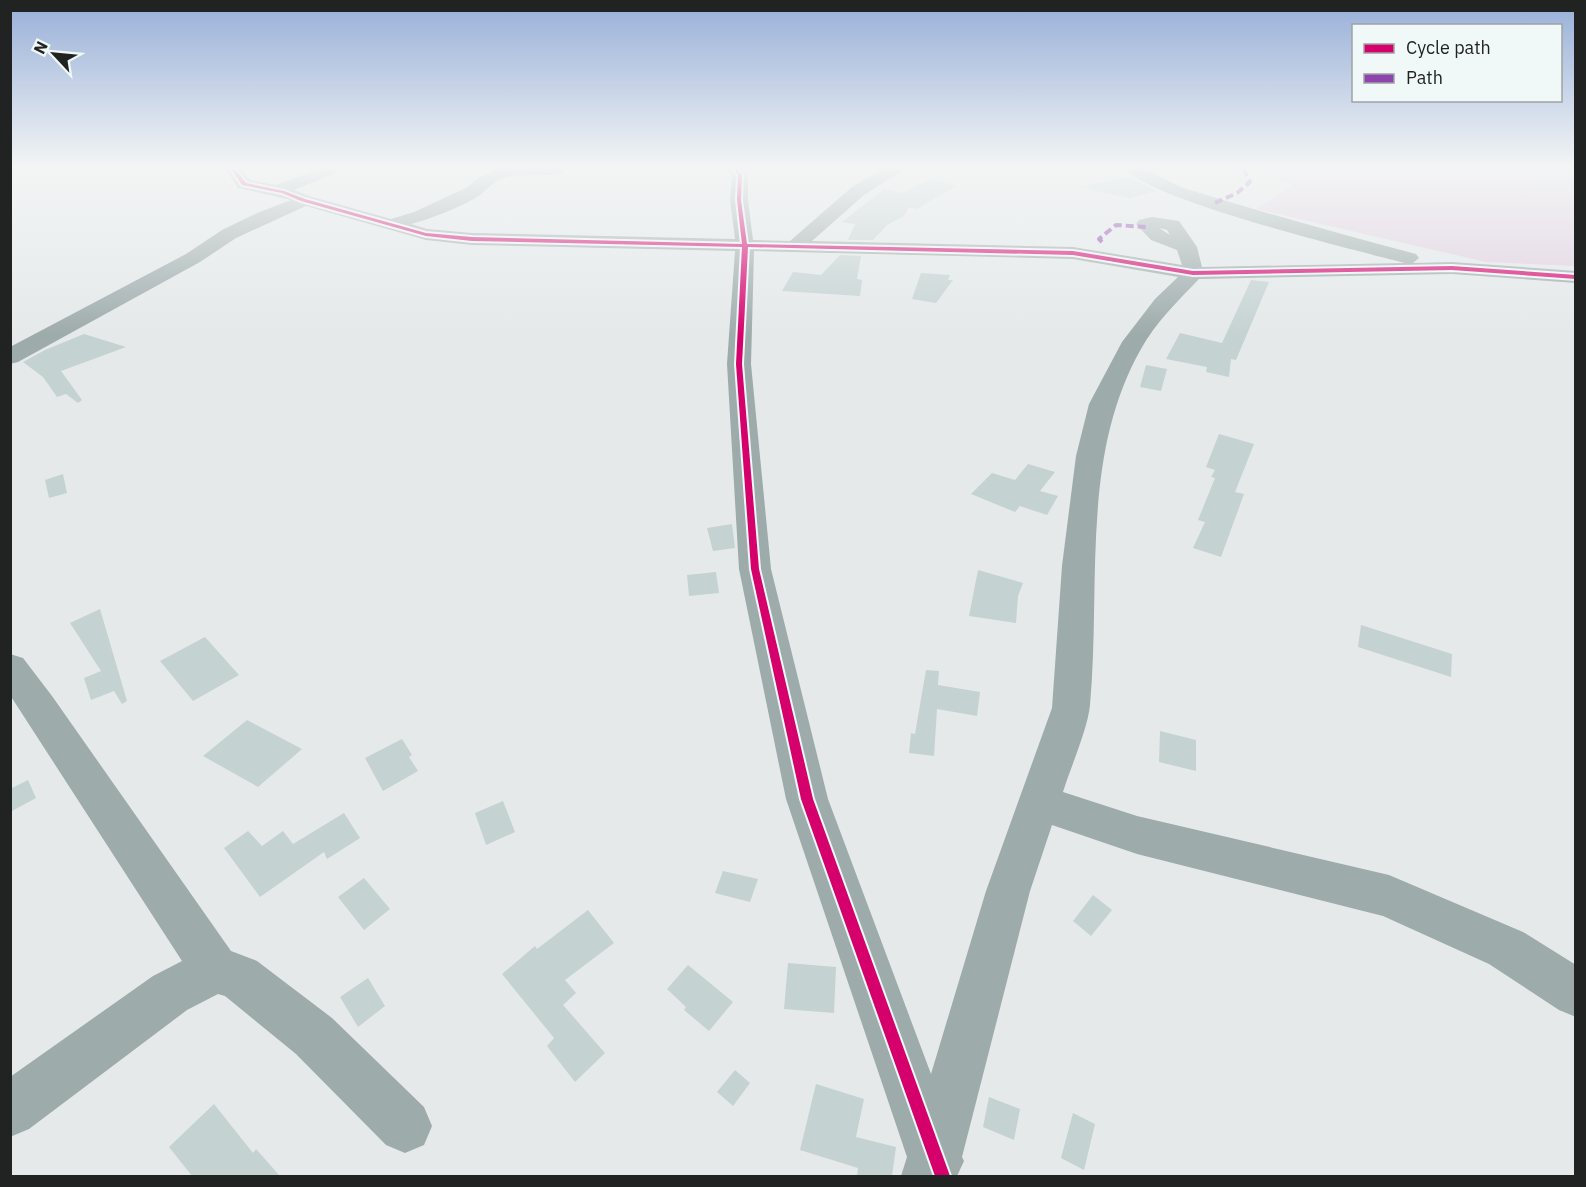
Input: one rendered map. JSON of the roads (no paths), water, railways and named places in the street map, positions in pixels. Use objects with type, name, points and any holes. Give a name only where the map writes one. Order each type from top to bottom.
[{"type":"street","points":[[10,357],[193,258],[248,224]]},
{"type":"street","points":[[742,224],[745,247],[739,364],[755,569],[807,799],[935,1169]]},
{"type":"street","points":[[793,248],[820,224]]},
{"type":"street","points":[[1284,224],[1452,268]]},
{"type":"street","points":[[390,225],[426,234],[472,239],[1072,253],[1190,260],[1452,268],[1575,277]]},
{"type":"street","points":[[935,1169],[1008,891],[1071,708],[1078,566],[1090,456],[1102,404],[1130,347],[1163,304],[1190,260]]},
{"type":"street","points":[[10,667],[39,706],[215,969],[240,978],[314,1036],[405,1126]]},
{"type":"street","points":[[1038,802],[1137,835],[1389,896],[1506,948],[1575,993]]},
{"type":"street","points":[[10,1110],[170,993],[215,969]]}]
